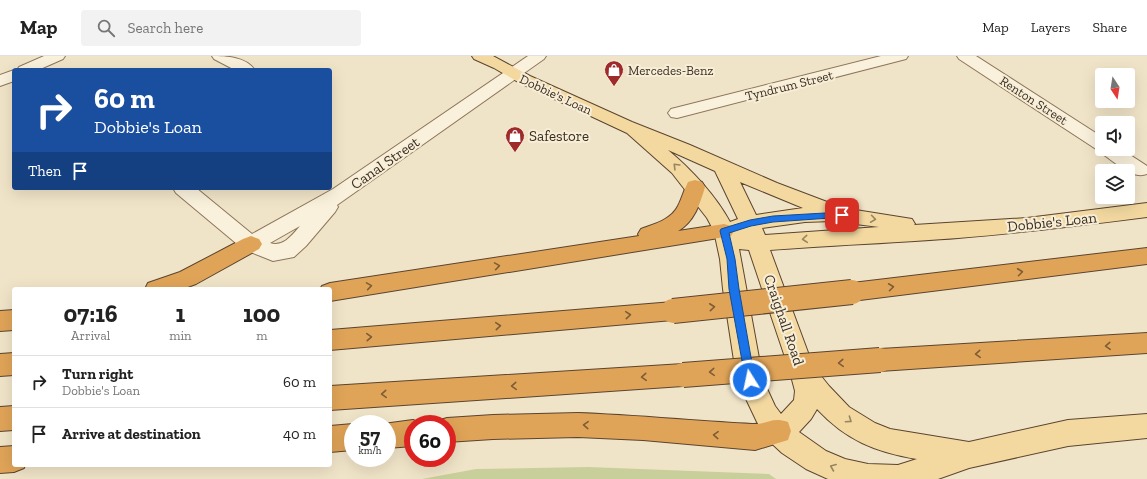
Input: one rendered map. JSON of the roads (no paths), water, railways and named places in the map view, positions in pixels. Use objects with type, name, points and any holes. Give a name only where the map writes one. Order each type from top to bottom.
[{"type":"highway","points":[[602,249],[668,228],[684,215],[695,187]]},
{"type":"highway","points":[[332,292],[602,249],[726,236]]},
{"type":"highway","points":[[162,287],[188,278],[217,264],[251,244]]},
{"type":"highway","points":[[332,340],[673,311],[852,292],[1147,256]]},
{"type":"highway","points":[[0,321],[12,320]]},
{"type":"highway","points":[[332,398],[1147,343]]},
{"type":"highway","points":[[0,365],[12,364]]},
{"type":"highway","points":[[0,419],[12,418]]},
{"type":"highway","points":[[456,429],[578,424],[708,434],[766,434]]},
{"type":"highway","points":[[332,439],[344,438]]},
{"type":"highway","points":[[0,460],[12,459]]},
{"type":"main road","name":"Dobbie's Loan","points":[[480,56],[633,129],[683,149],[770,188],[842,215]]},
{"type":"main road","name":"Dobbie's Loan","points":[[633,129],[667,158],[695,187],[716,215],[726,236],[754,233],[832,236],[956,232],[1147,210]]},
{"type":"main road","points":[[723,168],[754,233]]},
{"type":"main road","name":"Dobbie's Loan","points":[[754,233],[794,217],[842,215],[956,232]]},
{"type":"main road","name":"Craighall Road","points":[[754,233],[803,372],[840,415],[865,432],[890,442],[969,455]]},
{"type":"main road","name":"Craighall Road","points":[[726,236],[750,380],[766,414],[766,434],[792,444],[816,460],[844,472],[868,478],[899,479],[969,455],[1068,433],[1147,426]]},
{"type":"main road","points":[[766,434],[791,423],[804,408],[808,393],[803,372]]},
{"type":"street","points":[[30,68],[57,56]]},
{"type":"street","points":[[220,56],[243,68]]},
{"type":"street","name":"Canal Street","points":[[185,190],[251,244],[273,253],[286,251],[299,241],[340,194],[538,56]]},
{"type":"street","name":"Tyndrum Street","points":[[678,113],[900,56]]},
{"type":"street","name":"Renton Street","points":[[965,56],[1095,140]]},
{"type":"street","points":[[0,81],[12,76]]},
{"type":"street","points":[[1119,156],[1140,170]]},
{"type":"place","name":"Mercedes-Benz","points":[[614,87]]},
{"type":"place","name":"Safestore","points":[[515,153]]}]
